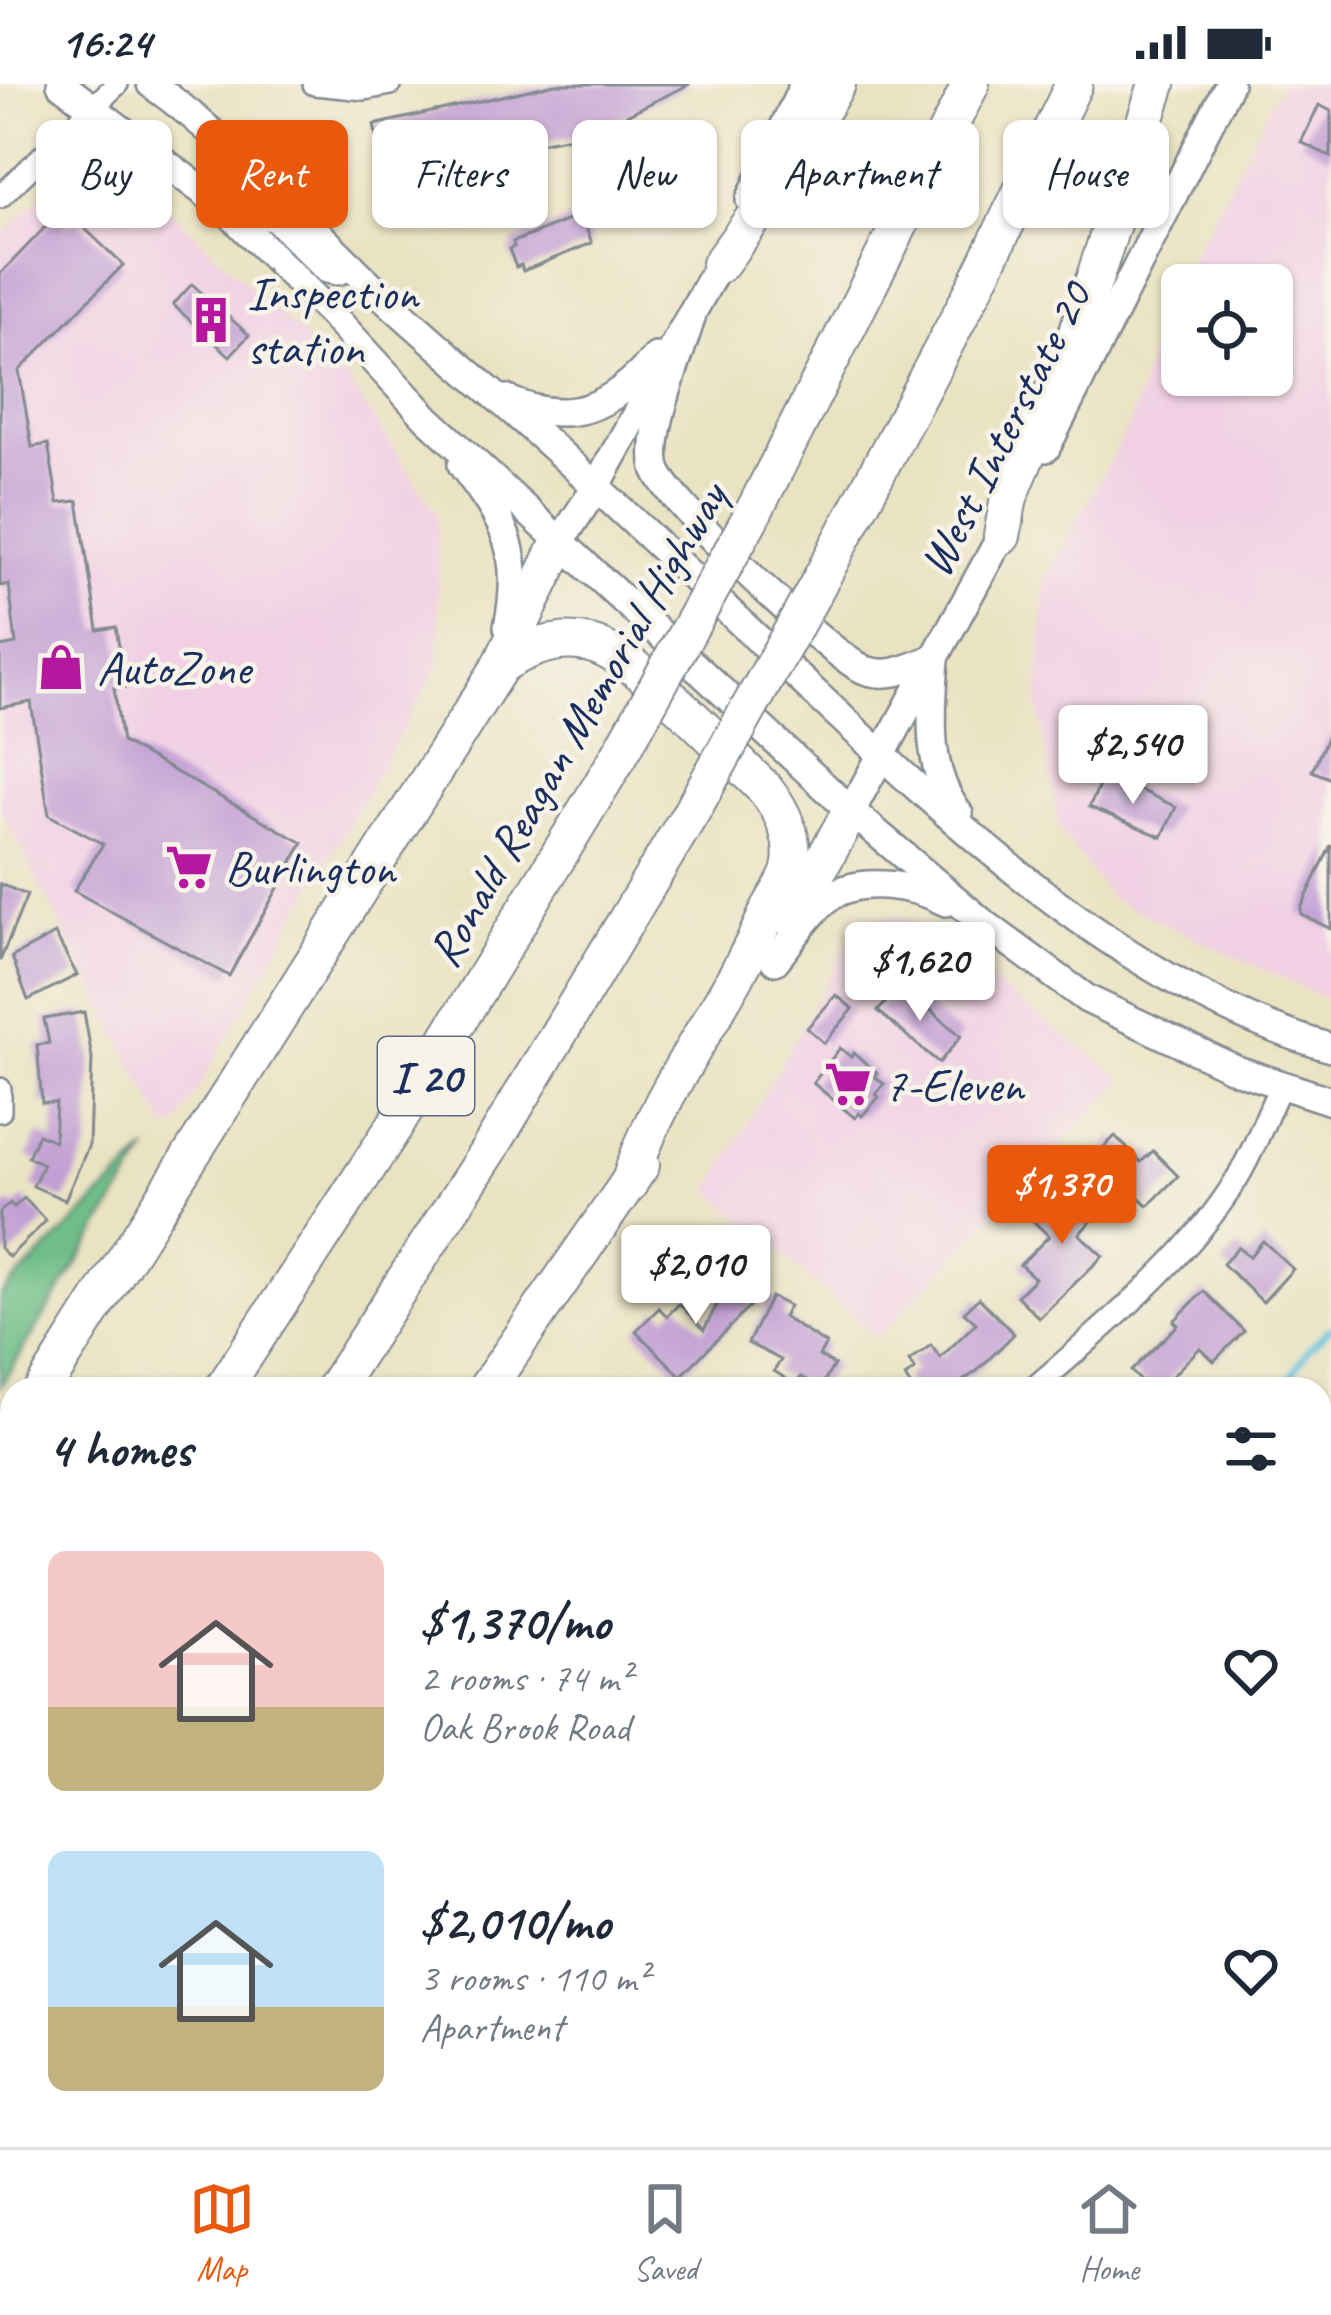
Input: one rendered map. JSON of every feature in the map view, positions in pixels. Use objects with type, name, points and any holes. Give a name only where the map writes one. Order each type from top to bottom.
[{"type":"highway","points":[[720,263],[764,204],[837,84]]},
{"type":"highway","name":"Ronald Reagan Memorial Highway","points":[[231,1377],[394,1127],[619,756],[754,513],[971,84]]},
{"type":"highway","name":"I 20","points":[[342,1377],[489,1150],[693,809],[974,289],[1074,84]]},
{"type":"highway","points":[[1003,536],[1009,496],[1075,339],[1157,84]]},
{"type":"highway","points":[[51,1377],[501,665],[560,542]]},
{"type":"highway","points":[[501,665],[533,648],[568,641],[612,653],[637,669],[764,788],[785,823],[791,848],[789,872],[753,950],[642,1143],[629,1184]]},
{"type":"highway","points":[[494,1377],[629,1184],[775,961],[785,929],[851,811]]},
{"type":"main road","points":[[61,84],[196,185]]},
{"type":"main road","points":[[151,84],[219,139],[440,349],[992,854],[1165,977],[1234,1014],[1331,1048]]},
{"type":"main road","points":[[560,542],[691,318],[804,84]]},
{"type":"main road","name":"West Interstate 20","points":[[851,811],[1003,536],[1229,84]]},
{"type":"main road","points":[[244,228],[427,418],[851,811],[982,922],[1087,999],[1280,1087],[1331,1101]]},
{"type":"main road","points":[[286,228],[327,269],[351,266]]},
{"type":"main road","points":[[324,306],[337,289],[354,291],[402,335],[440,349]]},
{"type":"main road","points":[[473,377],[500,396],[541,411],[566,414],[592,408],[637,379],[691,318]]},
{"type":"main road","points":[[691,318],[654,448],[658,476],[670,495],[848,663],[884,674],[934,658],[934,766],[950,802],[992,854]]},
{"type":"main road","points":[[427,418],[505,531],[515,564],[514,598],[501,665]]},
{"type":"main road","points":[[775,961],[826,898],[858,887],[897,885],[932,894],[982,922]]},
{"type":"main road","points":[[1144,1026],[1165,977]]},
{"type":"street","points":[[0,197],[117,84]]},
{"type":"street","points":[[314,84],[365,89],[391,84]]},
{"type":"street","points":[[1047,1377],[1180,1250],[1234,1184],[1280,1087]]},
{"type":"street","points":[[0,1089],[0,1111]]},
{"type":"shaded area","points":[[1281,84],[1331,84],[1331,1001],[1110,898],[1060,830],[1038,707],[1045,580],[1131,422],[1161,318],[1161,396],[1293,396],[1293,264],[1189,264]]},
{"type":"shaded area","points":[[36,202],[36,228],[172,228],[172,212],[346,378],[437,514],[440,664],[177,1126],[167,1129],[0,808],[0,238]]},
{"type":"shaded area","points":[[875,918],[904,918],[1124,1079],[877,1338],[710,1190],[851,939]]},
{"type":"green space","points":[[148,1150],[6,1377],[0,1377],[0,1296]]},
{"type":"building","points":[[555,84],[690,84],[616,120],[572,120],[572,137],[548,141],[548,120],[396,120]]},
{"type":"building","points":[[1319,105],[1331,111],[1331,157],[1301,142]]},
{"type":"building","points":[[572,219],[572,228],[586,228],[592,243],[523,271],[521,265],[516,267],[509,249],[513,242]]},
{"type":"building","points":[[44,228],[84,228],[123,265],[19,371],[32,447],[48,444],[58,503],[78,501],[98,630],[116,627],[125,687],[114,688],[122,742],[303,843],[229,976],[74,891],[103,844],[49,815],[31,702],[0,708],[0,647],[16,644],[9,584],[0,586],[0,274]]},
{"type":"building","name":"Inspection station","points":[[192,284],[249,335],[230,356],[173,305]]},
{"type":"building","points":[[1331,729],[1331,779],[1312,771]]},
{"type":"building","points":[[1103,778],[1114,783],[1116,779],[1176,807],[1162,837],[1089,807]]},
{"type":"building","points":[[1331,845],[1331,929],[1301,914],[1301,908]]},
{"type":"building","points":[[0,884],[27,895],[0,961]]},
{"type":"building","points":[[55,934],[77,975],[28,1000],[12,957]]},
{"type":"building","points":[[901,985],[961,1036],[939,1063],[878,1011]]},
{"type":"building","points":[[836,995],[853,1009],[824,1043],[807,1028]]},
{"type":"building","points":[[84,1012],[92,1058],[89,1145],[65,1200],[33,1186],[43,1164],[28,1157],[38,1134],[54,1141],[56,1103],[42,1103],[37,1045],[49,1043],[44,1019]]},
{"type":"building","name":"7-Eleven","points":[[840,1048],[851,1057],[854,1053],[884,1084],[876,1094],[879,1097],[855,1118],[813,1083]]},
{"type":"building","points":[[1115,1136],[1141,1162],[1153,1151],[1178,1176],[1148,1206],[1101,1159],[1109,1152],[1104,1147]]},
{"type":"building","points":[[1076,1176],[1107,1205],[1079,1234],[1103,1256],[1039,1318],[1017,1296],[1035,1278],[1020,1265],[1049,1236],[1033,1221]]},
{"type":"building","points":[[24,1198],[46,1221],[9,1257],[0,1248],[0,1212]]},
{"type":"building","points":[[1263,1241],[1293,1269],[1263,1302],[1223,1264],[1238,1247],[1249,1257]]},
{"type":"building","points":[[731,1277],[763,1293],[681,1376],[636,1331],[659,1308],[667,1316],[679,1304],[704,1330]]},
{"type":"building","points":[[1204,1291],[1244,1331],[1214,1361],[1200,1348],[1171,1377],[1137,1377],[1131,1371],[1178,1325],[1174,1321]]},
{"type":"building","points":[[771,1297],[789,1306],[783,1317],[826,1344],[819,1356],[834,1365],[827,1377],[783,1377],[774,1371],[781,1360],[748,1343]]},
{"type":"building","points":[[979,1298],[1014,1334],[968,1377],[905,1377],[915,1370],[909,1361],[931,1345],[940,1358],[976,1323],[964,1312]]},
{"type":"waterway","points":[[1291,1377],[1309,1348],[1331,1328]]},
{"type":"place","name":"Inspection station","points":[[211,320]]},
{"type":"place","name":"AutoZone","points":[[61,667]]},
{"type":"place","name":"Burlington","points":[[189,867]]},
{"type":"place","name":"7-Eleven","points":[[848,1084]]}]
